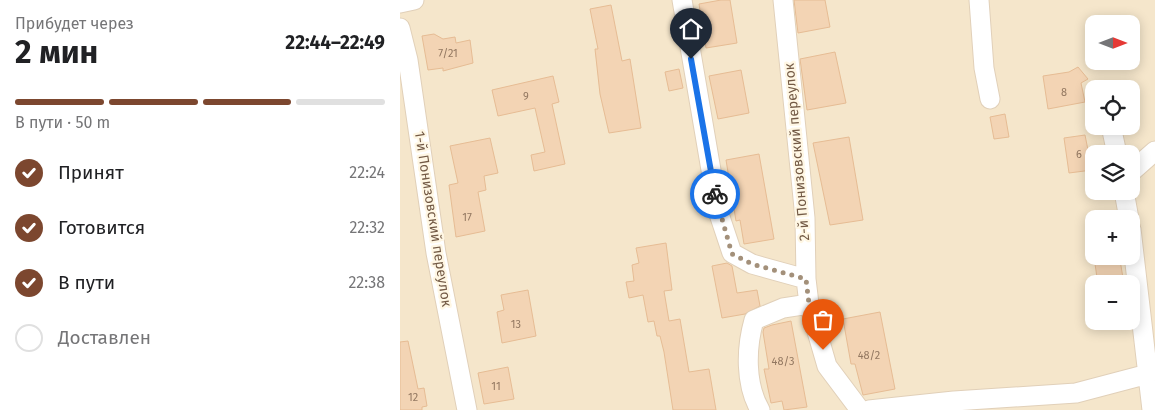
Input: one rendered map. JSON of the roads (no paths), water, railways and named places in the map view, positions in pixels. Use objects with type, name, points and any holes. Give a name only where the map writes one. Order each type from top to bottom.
[{"type":"street","points":[[400,3],[414,0]]},
{"type":"street","points":[[682,0],[718,211],[732,254],[752,264],[806,279]]},
{"type":"street","name":"2-й Понизовский переулок","points":[[783,0],[805,218],[806,279],[809,304],[827,366],[860,410]]},
{"type":"street","points":[[979,0],[984,68],[990,99]]},
{"type":"street","name":"1-й Понизовский переулок","points":[[400,28],[408,60],[436,253],[466,410]]},
{"type":"street","points":[[1140,164],[1155,151]]},
{"type":"street","points":[[1135,265],[1152,410]]},
{"type":"street","points":[[760,410],[752,391],[748,351],[754,320],[783,308],[809,304]]},
{"type":"street","points":[[869,410],[954,401],[1076,394],[1148,374]]}]
